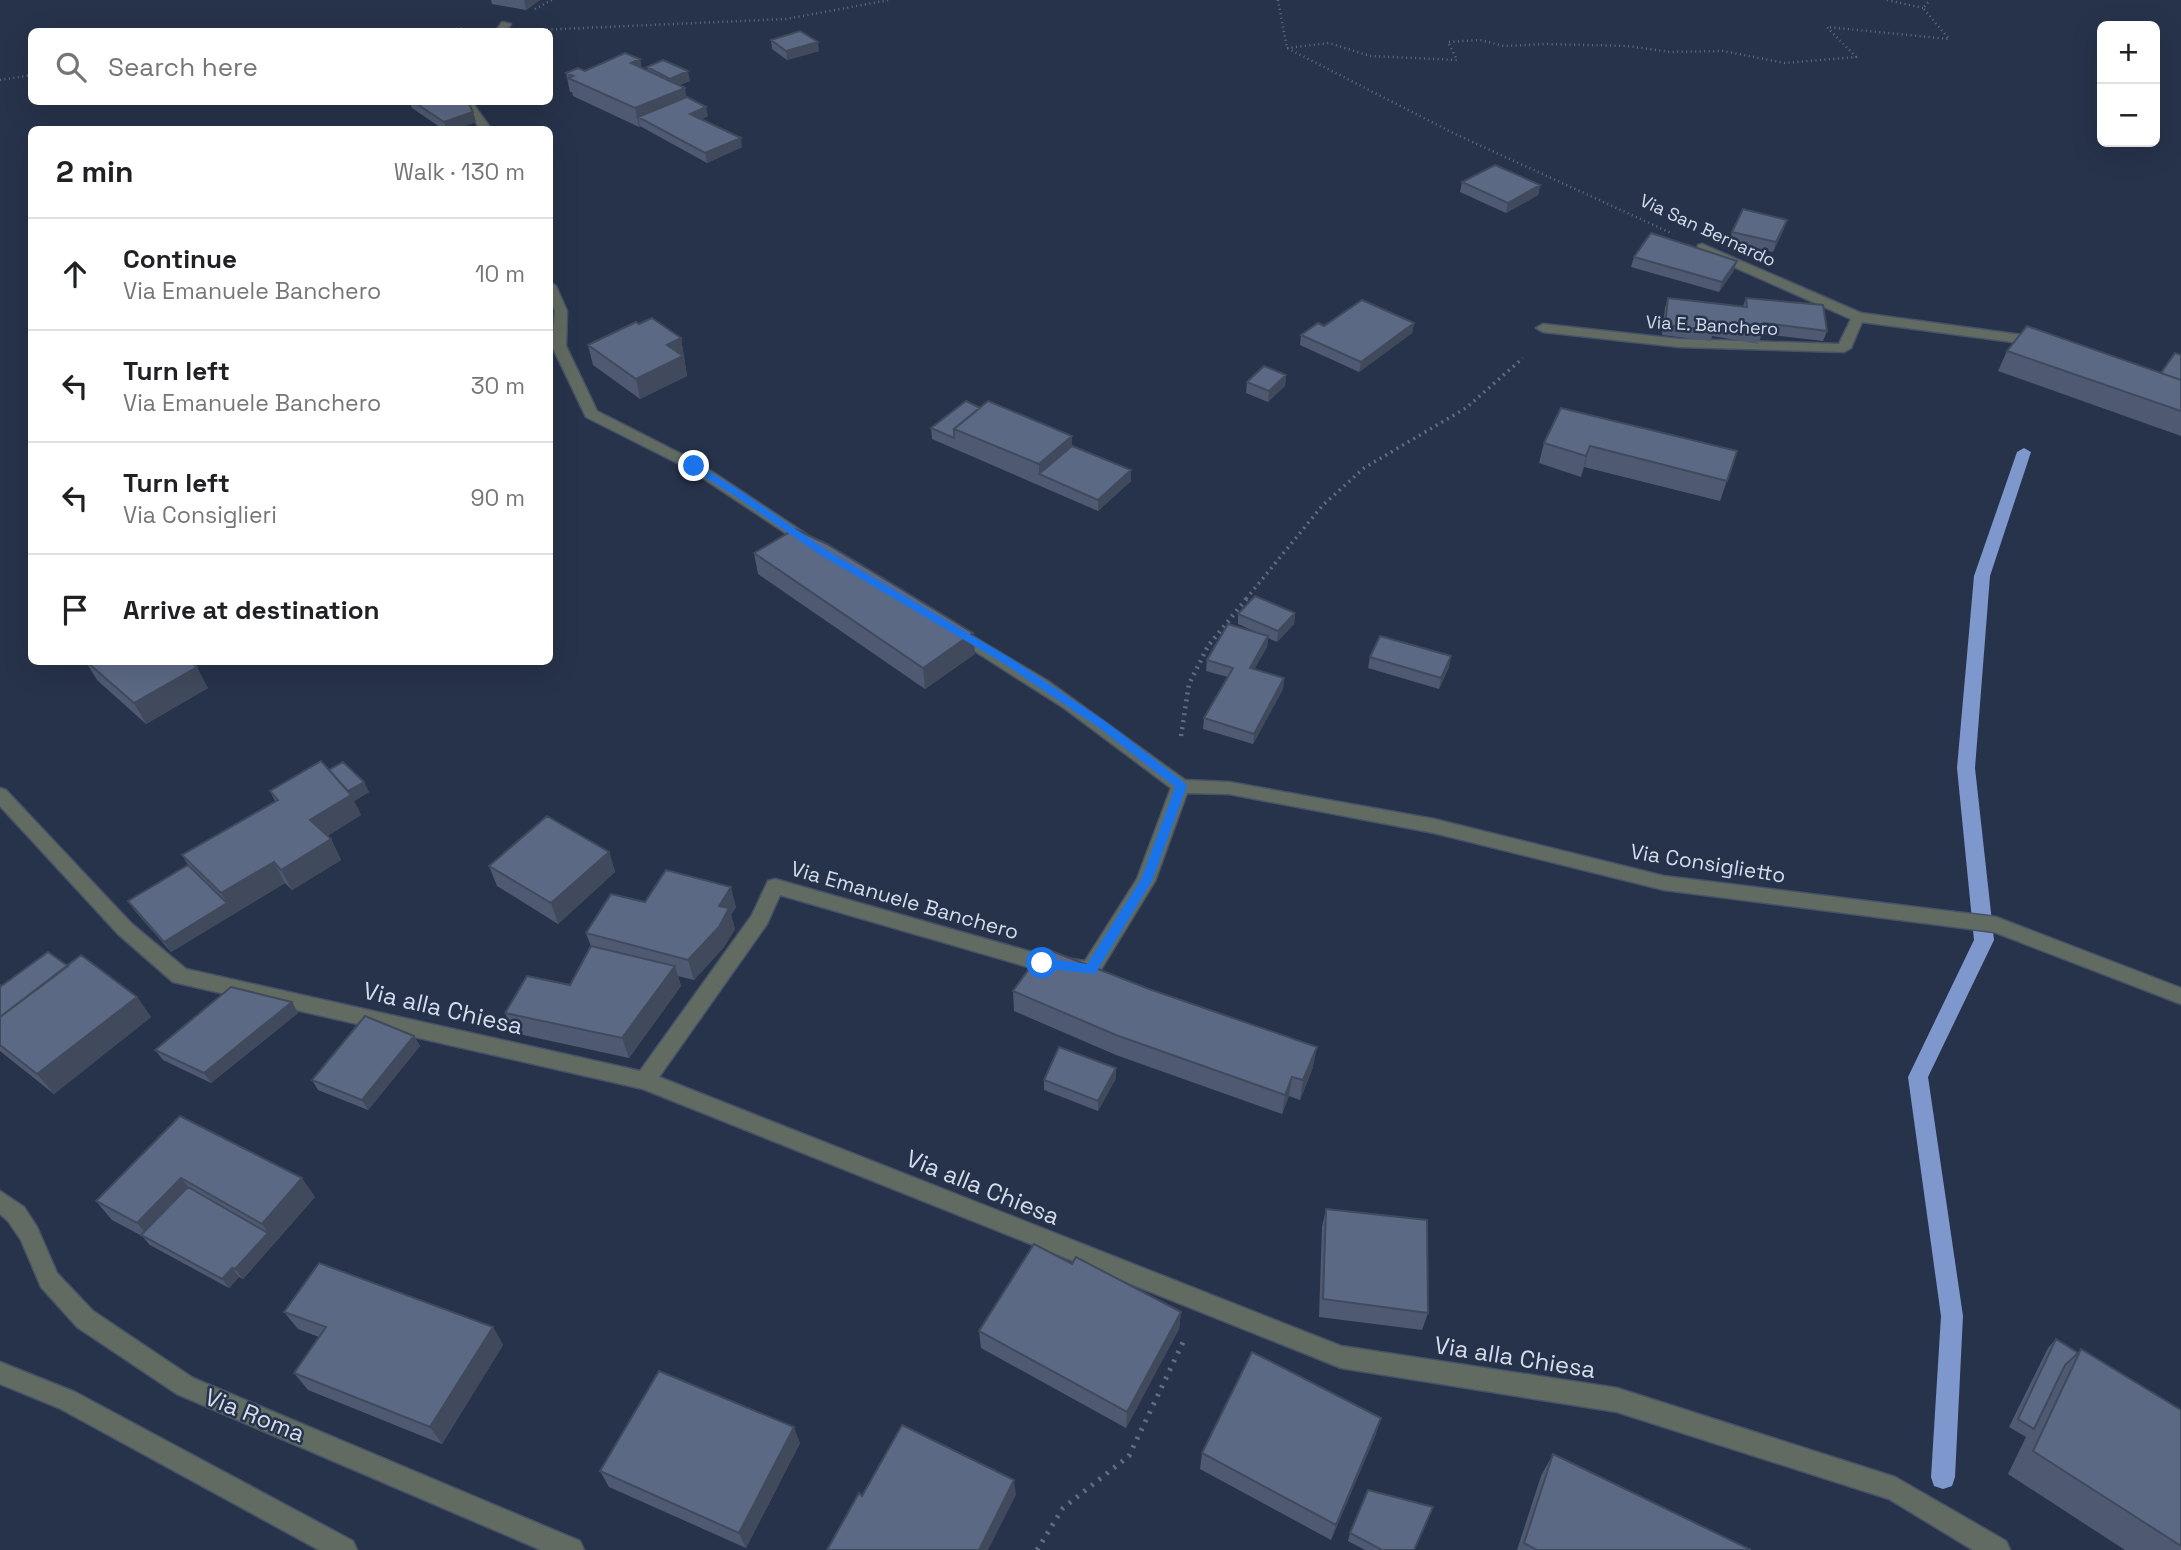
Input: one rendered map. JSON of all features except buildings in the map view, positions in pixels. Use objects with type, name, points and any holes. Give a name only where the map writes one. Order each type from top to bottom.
[{"type":"street","points":[[469,105],[484,126]]},
{"type":"street","name":"Via San Bernardo","points":[[1702,248],[1858,317],[2022,339],[2046,348]]},
{"type":"street","points":[[553,293],[561,312],[559,346],[591,414],[694,466],[822,552]]},
{"type":"street","name":"Via E. Banchero","points":[[1543,328],[1679,343],[1844,348],[1858,317]]},
{"type":"street","points":[[937,620],[1006,661],[1102,724],[1181,786]]},
{"type":"street","name":"Via Consiglietto","points":[[1181,786],[1229,788],[1434,827],[1664,883],[1996,925],[2181,996]]},
{"type":"street","name":"Via Emanuele Banchero","points":[[645,1081],[760,919],[775,886],[1042,963],[1090,970],[1146,881],[1181,786]]},
{"type":"street","name":"Via alla Chiesa","points":[[0,795],[125,929],[180,976],[645,1081],[1340,1357],[1617,1399],[1895,1489],[1997,1550]]},
{"type":"street","name":"Via Roma","points":[[0,1201],[16,1214],[29,1234],[49,1280],[85,1319],[185,1386],[571,1550]]},
{"type":"street","points":[[0,1373],[67,1400],[344,1550]]},
{"type":"path","points":[[553,30],[786,19],[889,0]]},
{"type":"path","points":[[1278,0],[1287,48],[1329,43],[1370,56],[1457,60],[1448,42],[1480,40],[1504,46],[1546,44],[1628,46],[1670,52],[1723,51],[1786,63],[1856,57],[1827,27],[1949,39],[1923,8],[1887,0]]},
{"type":"path","points":[[1923,8],[1930,0]]},
{"type":"path","name":"Via San Bernardo","points":[[1287,48],[1453,133],[1702,248]]},
{"type":"path","points":[[0,80],[28,76]]},
{"type":"path","points":[[1179,745],[1189,684],[1208,646],[1322,506],[1364,468],[1466,408],[1521,361],[1543,328]]},
{"type":"path","points":[[1037,1550],[1063,1508],[1129,1456],[1202,1303]]},
{"type":"waterway","points":[[1943,1477],[1952,1316],[1918,1077],[1984,940],[1966,768],[1982,576],[2024,452]]},
{"type":"route","points":[[694,466],[822,552],[1006,661],[1102,724],[1181,786],[1146,881],[1090,970],[1042,963]]}]
